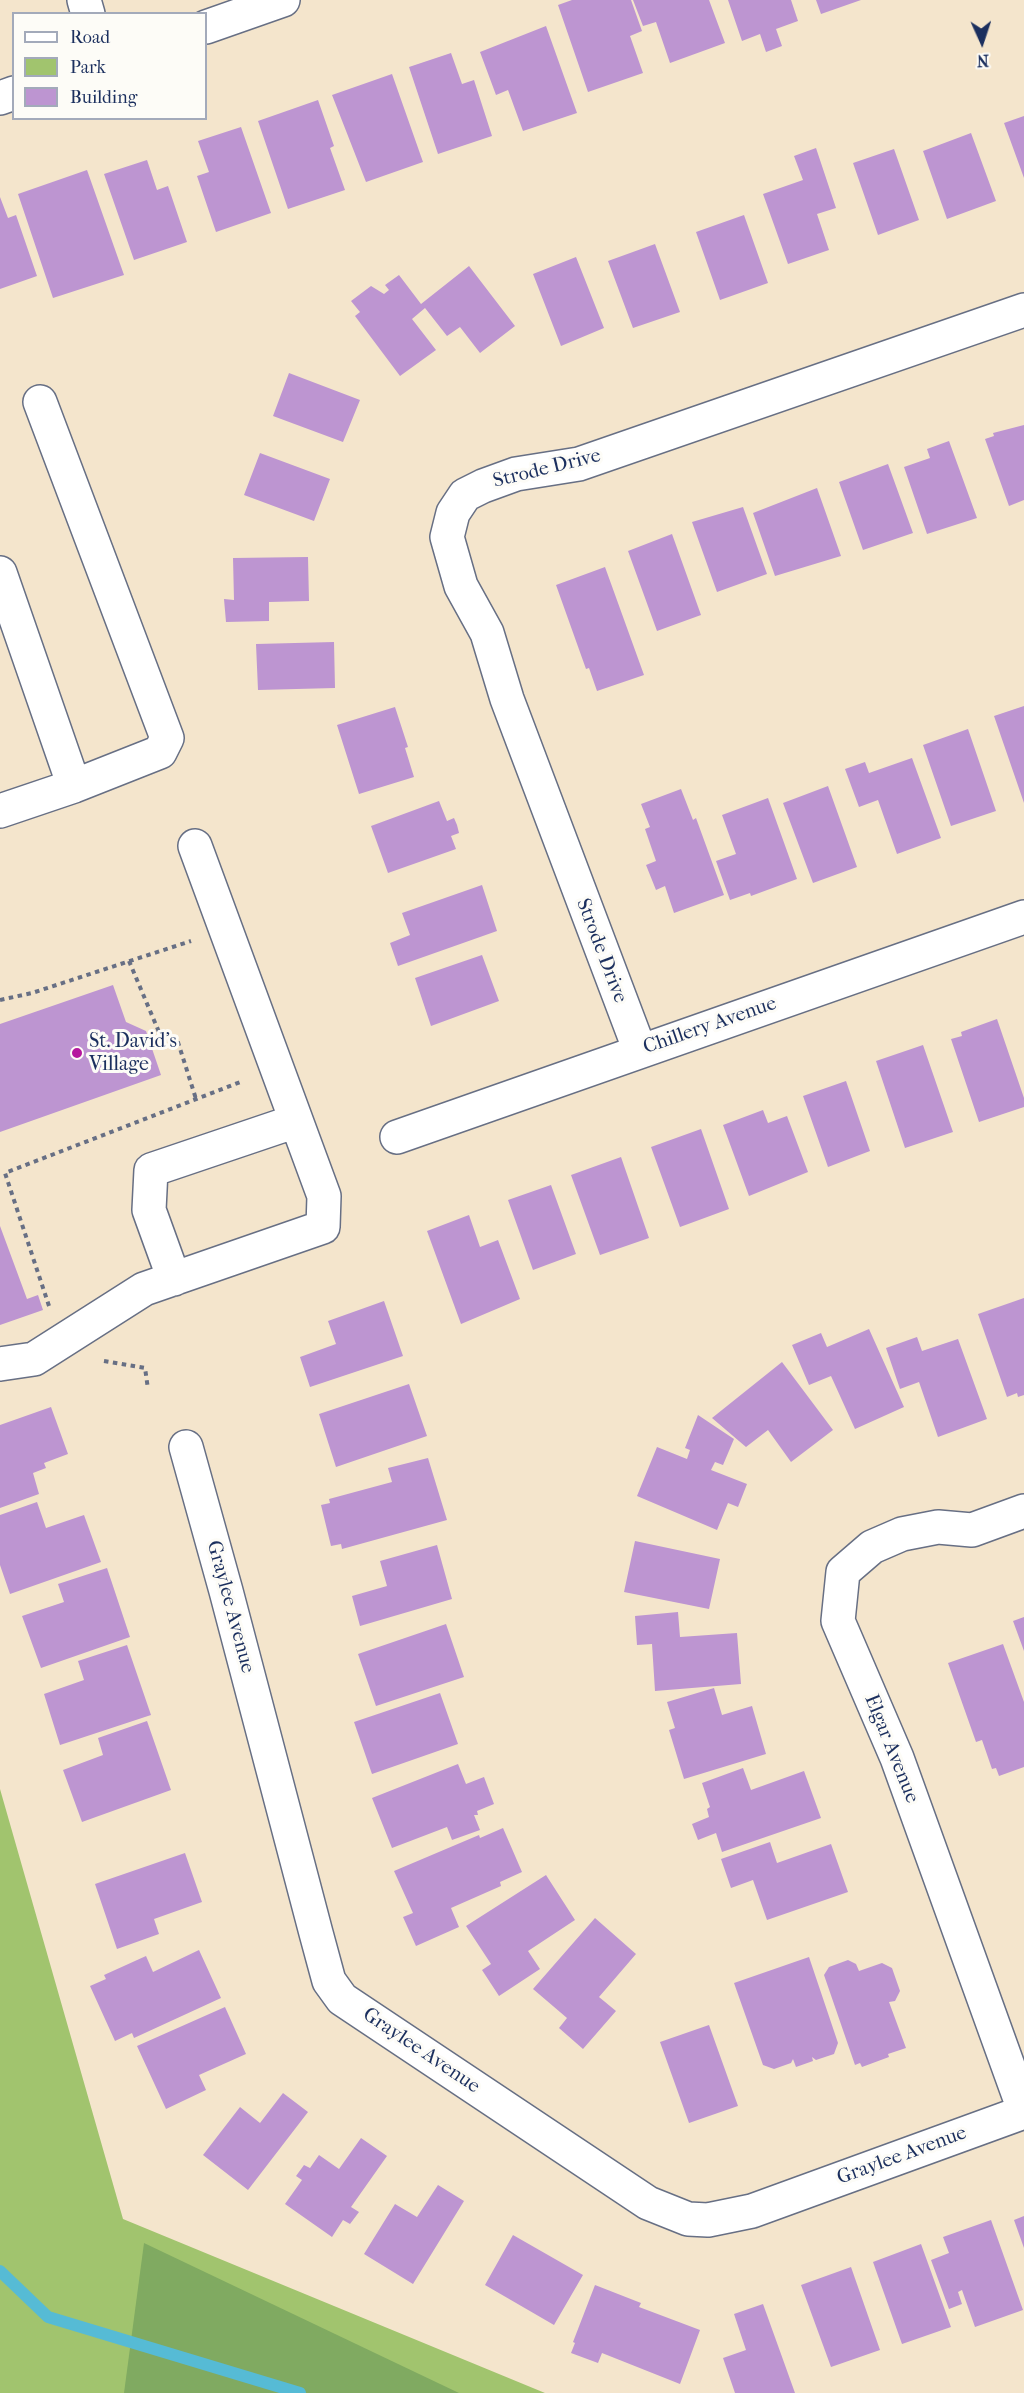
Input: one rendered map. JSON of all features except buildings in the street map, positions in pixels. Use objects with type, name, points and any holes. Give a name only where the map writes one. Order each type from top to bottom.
[{"type":"street","points":[[207,27],[283,0]]},
{"type":"street","name":"Strode Drive","points":[[640,1051],[507,699],[487,633],[461,586],[447,537],[453,513],[465,495],[516,474],[579,464],[1024,310]]},
{"type":"street","points":[[0,811],[74,786],[160,752],[167,738],[40,402]]},
{"type":"street","points":[[0,573],[74,786]]},
{"type":"street","points":[[0,1364],[34,1359],[144,1289],[323,1227],[324,1196],[195,846]]},
{"type":"street","name":"Chillery Avenue","points":[[397,1137],[1024,917]]},
{"type":"street","points":[[174,1279],[149,1210],[151,1170],[297,1121]]},
{"type":"street","name":"Graylee Avenue","points":[[186,1447],[329,1981],[342,1999],[648,2203],[688,2219],[708,2220],[752,2211],[1024,2111]]},
{"type":"street","name":"Elgar Avenue","points":[[1024,1511],[972,1530],[938,1527],[902,1534],[872,1547],[843,1572],[838,1621],[897,1758],[1024,2111]]},
{"type":"path","points":[[0,1000],[32,993],[226,930]]},
{"type":"path","points":[[129,961],[159,1032],[177,1039],[196,1099]]},
{"type":"path","points":[[148,1389],[145,1368],[85,1358],[51,1313],[5,1173],[277,1068]]},
{"type":"green space","points":[[0,1789],[123,2219],[545,2393],[0,2393]]},
{"type":"green space","points":[[144,2243],[459,2393],[124,2393]]},
{"type":"waterway","points":[[0,2271],[48,2317],[300,2393]]},
{"type":"place","name":"St. David's Village","points":[[77,1053]]}]
